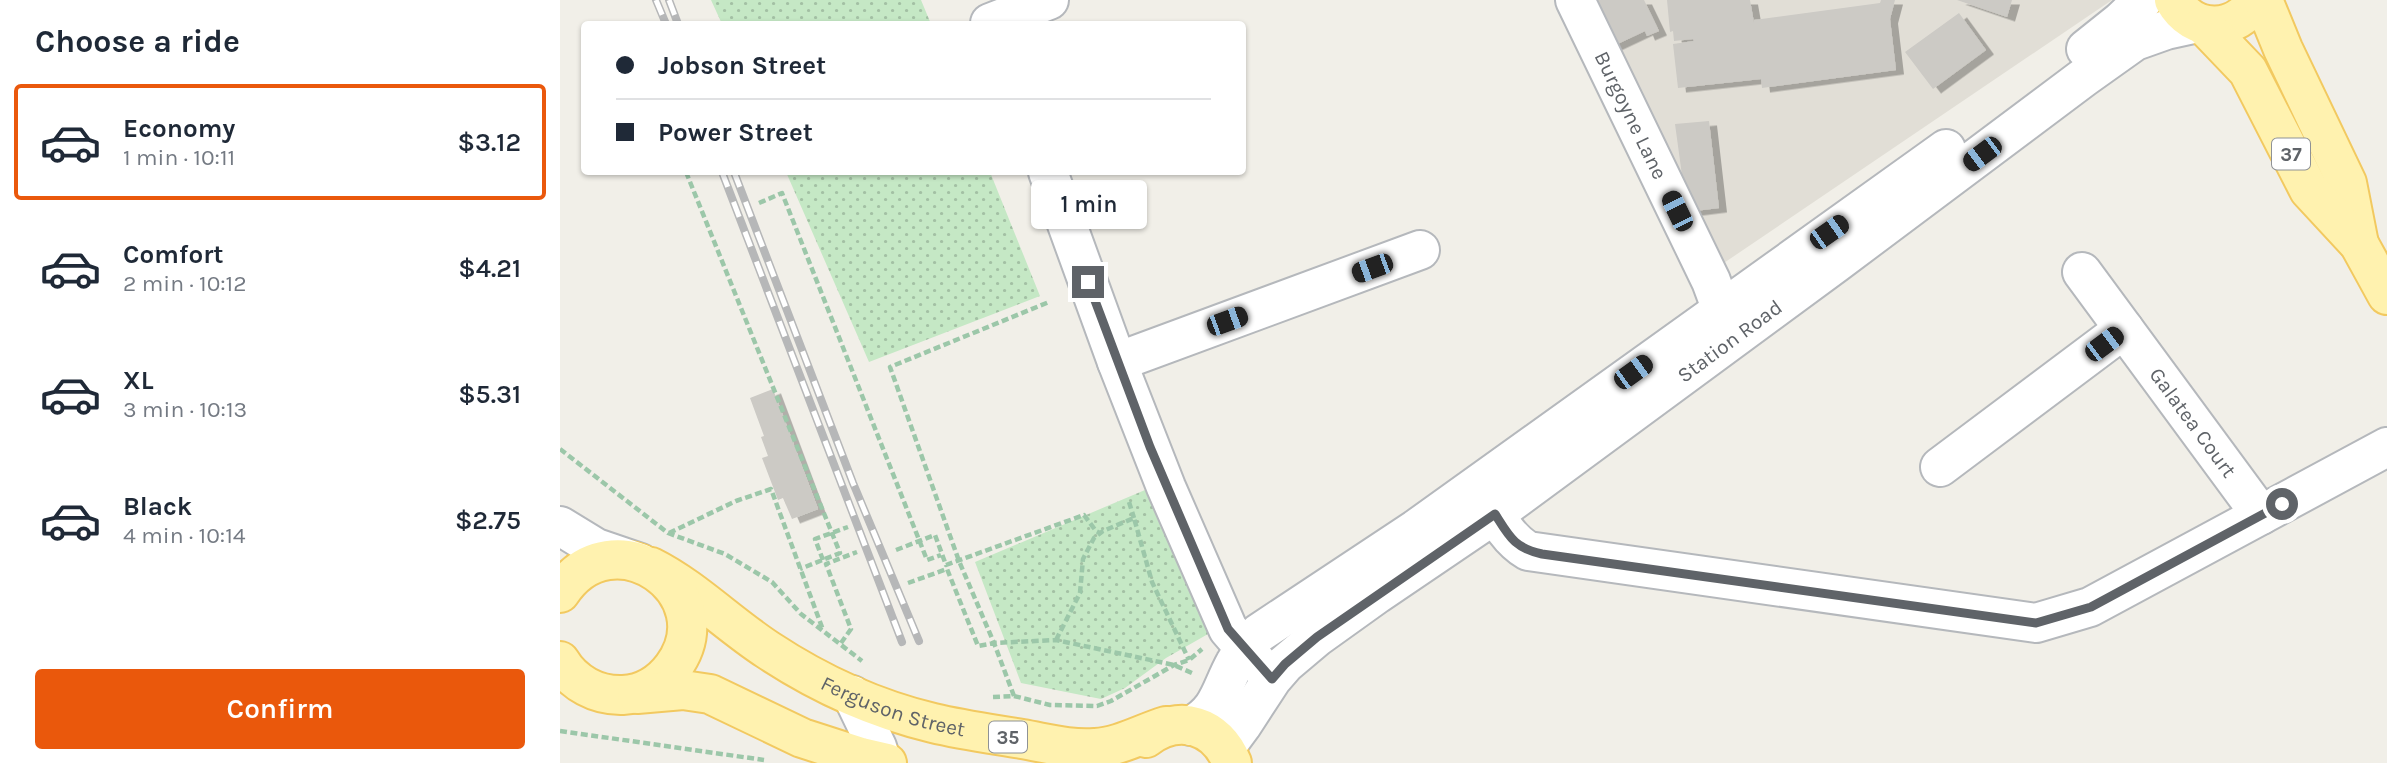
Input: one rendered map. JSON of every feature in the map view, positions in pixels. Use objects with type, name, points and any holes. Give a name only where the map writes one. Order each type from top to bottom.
[{"type":"main road","points":[[2192,16],[2220,26],[2236,22],[2249,12],[2256,0]]},
{"type":"main road","name":"37","points":[[2263,0],[2283,49],[2347,183],[2359,244]]},
{"type":"main road","name":"37","points":[[2192,16],[2248,71],[2309,190],[2359,244],[2387,295]]},
{"type":"main road","points":[[560,593],[572,578],[589,566],[621,559],[646,565],[668,581],[680,598],[686,619],[685,641],[678,661],[664,678],[645,690],[620,695],[587,688],[571,676],[560,661]]},
{"type":"main road","name":"Ferguson Street","points":[[646,565],[673,580],[768,650],[816,678],[861,682],[890,711],[936,724],[1074,748],[1111,746],[1179,726]]},
{"type":"main road","points":[[560,694],[620,695],[699,691],[723,699],[822,753],[884,763]]},
{"type":"main road","points":[[1129,763],[1141,743],[1179,726],[1216,738],[1236,756]]},
{"type":"street","points":[[988,16],[1049,0]]},
{"type":"street","name":"Burgoyne Lane","points":[[1575,0],[1731,321]]},
{"type":"street","name":"Station Road","points":[[1731,321],[2091,45],[2143,0]]},
{"type":"street","name":"Station Road","points":[[1236,756],[1242,725],[1285,664],[1486,499],[1731,321],[2135,41],[2166,30],[2192,16]]},
{"type":"street","points":[[1049,175],[1166,487],[1236,639],[1272,679]]},
{"type":"street","points":[[1117,362],[1420,250]]},
{"type":"street","name":"Galatea Court","points":[[2082,272],[2261,515]]},
{"type":"street","points":[[1940,467],[2124,329]]},
{"type":"street","points":[[1486,499],[1515,544],[1528,551],[2036,623],[2091,607],[2387,447]]},
{"type":"street","name":"Station Road","points":[[1179,726],[1213,709],[1234,664],[1236,639],[1268,626],[1416,529],[1486,499]]},
{"type":"street","points":[[560,526],[596,548],[646,565]]},
{"type":"street","points":[[861,682],[877,747],[884,763]]},
{"type":"path","points":[[687,175],[840,552],[800,569]]},
{"type":"path","points":[[759,202],[782,193],[927,560],[942,555]]},
{"type":"path","points":[[1014,696],[959,561],[890,367],[1049,302]]},
{"type":"path","points":[[560,449],[668,533],[725,554],[772,582],[801,614],[841,643],[861,682]]},
{"type":"path","points":[[560,455],[569,456]]},
{"type":"path","points":[[668,533],[736,501],[771,489],[824,632]]},
{"type":"path","points":[[1129,502],[1153,582],[1189,660]]},
{"type":"path","points":[[896,550],[935,536],[946,565],[1084,515],[1096,531],[1101,533]]},
{"type":"path","points":[[1056,640],[1080,593],[1083,559],[1094,538],[1134,518]]},
{"type":"path","points":[[823,560],[815,540],[848,527]]},
{"type":"path","points":[[841,643],[851,629],[826,564],[857,552]]},
{"type":"path","points":[[908,583],[947,569],[978,646],[1056,640],[1174,665],[1224,688]]},
{"type":"path","points":[[990,697],[1014,696],[1050,705],[1097,706],[1111,701],[1174,665],[1236,639]]},
{"type":"path","points":[[560,731],[767,760]]},
{"type":"shaded area","points":[[1585,0],[2112,0],[1715,269]]},
{"type":"green space","points":[[711,0],[921,0],[930,21],[721,21]]},
{"type":"green space","points":[[787,175],[991,175],[1040,296],[869,362]]},
{"type":"green space","points":[[1145,490],[1208,634],[1166,658],[1125,688],[1101,699],[1021,683],[975,562]]},
{"type":"building","points":[[1585,0],[1644,0],[1659,31],[1647,36],[1645,31],[1609,48]]},
{"type":"building","points":[[1667,0],[1750,0],[1754,23],[1754,20],[1895,0],[1890,19],[1896,70],[1762,88],[1761,79],[1678,88],[1673,44],[1694,41],[1674,41],[1673,31],[1670,32]]},
{"type":"building","points":[[1957,0],[2012,0],[2007,17]]},
{"type":"building","points":[[1959,13],[1986,50],[1933,89],[1905,52]]},
{"type":"building","points":[[1709,121],[1719,208],[1687,212],[1675,124]]},
{"type":"building","points":[[773,389],[818,509],[792,519],[783,498],[778,500],[762,458],[768,456],[761,437],[764,436],[750,398]]},
{"type":"railway","points":[[656,0],[665,21]]},
{"type":"railway","points":[[669,0],[677,21]]},
{"type":"railway","points":[[723,175],[902,642]]},
{"type":"railway","points":[[735,175],[853,483],[919,641]]},
{"type":"route","points":[[1088,282],[1166,487],[1228,629],[1272,679],[1317,637],[1495,514],[1515,544],[1542,554],[2036,623],[2091,607],[2282,504]]}]
